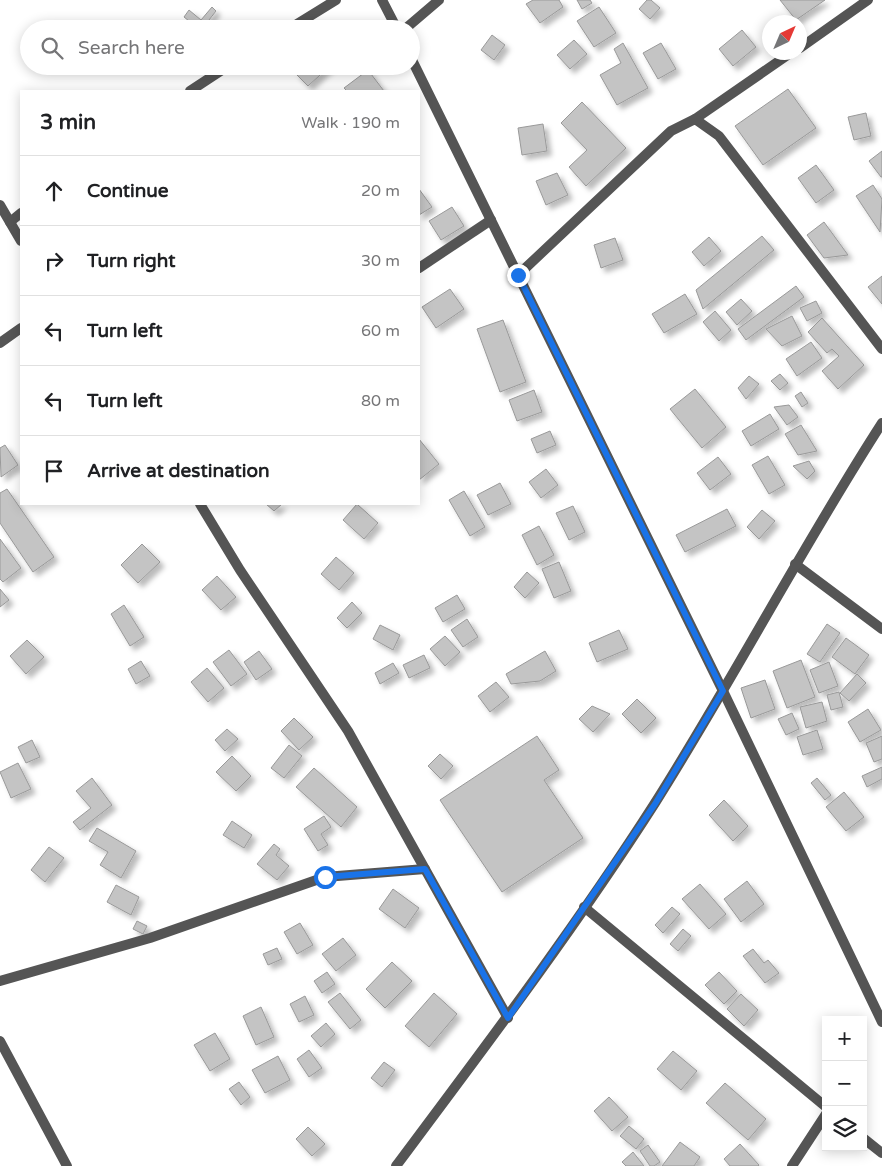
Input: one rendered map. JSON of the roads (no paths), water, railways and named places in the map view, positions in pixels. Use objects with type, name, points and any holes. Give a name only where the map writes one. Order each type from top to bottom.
[{"type":"street","points":[[304,20],[336,0]]},
{"type":"street","points":[[382,0],[392,20]]},
{"type":"street","points":[[416,20],[439,0]]},
{"type":"street","points":[[807,43],[868,0]]},
{"type":"street","points":[[518,275],[671,131],[695,119],[780,60]]},
{"type":"street","points":[[192,90],[214,75]]},
{"type":"street","points":[[419,75],[723,691],[882,1022]]},
{"type":"street","points":[[695,119],[719,136],[882,349]]},
{"type":"street","points":[[0,205],[20,239]]},
{"type":"street","points":[[10,222],[20,214]]},
{"type":"street","points":[[420,267],[491,220]]},
{"type":"street","points":[[0,344],[20,329]]},
{"type":"street","points":[[398,1166],[508,1018],[655,804],[723,691],[795,564],[882,423]]},
{"type":"street","points":[[201,505],[240,570],[348,731],[508,1018]]},
{"type":"street","points":[[795,564],[882,629]]},
{"type":"street","points":[[0,981],[150,938],[325,877],[425,869]]},
{"type":"street","points":[[584,907],[825,1106]]},
{"type":"street","points":[[0,1041],[68,1166]]},
{"type":"street","points":[[792,1166],[822,1120]]},
{"type":"street","points":[[867,1141],[882,1153]]}]
